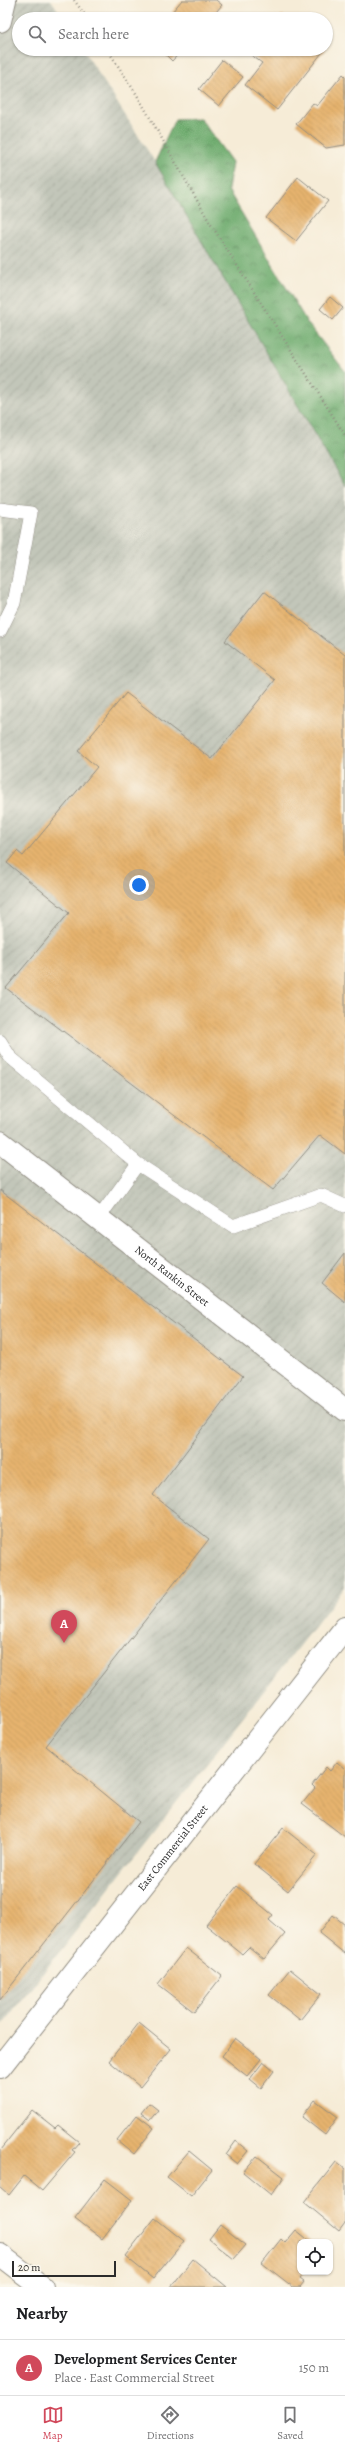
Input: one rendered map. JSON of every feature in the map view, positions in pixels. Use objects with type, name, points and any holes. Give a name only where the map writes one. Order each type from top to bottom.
[{"type":"street","points":[[0,21],[5,0]]},
{"type":"street","name":"North Rankin Street","points":[[0,1142],[345,1410]]},
{"type":"street","name":"East Commercial Street","points":[[0,2067],[345,1628]]},
{"type":"street","points":[[0,2255],[42,2287]]},
{"type":"lane","points":[[0,509],[31,513],[14,603],[0,631]]},
{"type":"lane","points":[[0,1041],[10,1057],[138,1164],[233,1226],[321,1194],[345,1206]]},
{"type":"lane","points":[[98,1219],[138,1164]]},
{"type":"path","points":[[74,0],[83,12]]},
{"type":"path","points":[[112,56],[137,95],[214,229],[345,435]]},
{"type":"shaded area","points":[[0,0],[51,0],[59,12],[12,12],[12,56],[87,56],[155,162],[345,486],[345,1587],[0,2028]]},
{"type":"green space","points":[[200,118],[232,162],[228,190],[308,324],[345,371],[345,486],[155,162],[175,119]]},
{"type":"building","points":[[182,0],[216,0],[222,5],[216,12],[172,12]]},
{"type":"building","points":[[167,56],[177,56],[172,61]]},
{"type":"building","points":[[252,56],[319,56],[277,110],[245,85],[262,63]]},
{"type":"building","points":[[222,60],[243,77],[219,106],[199,89]]},
{"type":"building","points":[[343,74],[345,76],[345,145],[326,148],[296,124],[313,103],[317,106]]},
{"type":"building","points":[[298,177],[328,201],[296,241],[266,218]]},
{"type":"building","points":[[330,297],[343,308],[333,320],[320,309]]},
{"type":"building","points":[[264,591],[345,655],[345,1154],[320,1135],[273,1190],[6,988],[69,913],[7,863],[17,851],[23,856],[97,767],[78,751],[126,693],[212,759],[275,680],[225,641]]},
{"type":"building","points":[[0,1190],[243,1376],[153,1495],[209,1539],[46,1746],[139,1822],[0,2000]]},
{"type":"building","points":[[345,1253],[345,1302],[322,1283]]},
{"type":"building","points":[[337,1762],[345,1769],[345,1837],[302,1804],[315,1788],[312,1785],[326,1767],[330,1771]]},
{"type":"building","points":[[283,1828],[317,1855],[288,1891],[254,1864]]},
{"type":"building","points":[[237,1886],[273,1915],[269,1920],[285,1934],[264,1959],[249,1947],[242,1954],[206,1925]]},
{"type":"building","points":[[333,1915],[345,1925],[345,1954],[319,1933]]},
{"type":"building","points":[[186,1948],[222,1976],[194,2012],[158,1984]]},
{"type":"building","points":[[290,1969],[321,1994],[300,2020],[269,1995]]},
{"type":"building","points":[[139,2023],[171,2049],[140,2087],[109,2061]]},
{"type":"building","points":[[235,2038],[261,2059],[247,2076],[222,2056]]},
{"type":"building","points":[[263,2062],[274,2071],[261,2088],[250,2079]]},
{"type":"building","points":[[315,2100],[338,2117],[325,2135],[302,2117]]},
{"type":"building","points":[[149,2103],[158,2110],[150,2120],[141,2113]]},
{"type":"building","points":[[32,2110],[55,2128],[58,2125],[79,2142],[72,2150],[75,2152],[42,2191],[24,2176],[9,2195],[0,2187],[0,2150]]},
{"type":"building","points":[[137,2115],[154,2128],[134,2154],[117,2140]]},
{"type":"building","points":[[236,2141],[248,2151],[237,2164],[226,2155]]},
{"type":"building","points":[[189,2151],[212,2170],[191,2196],[167,2177]]},
{"type":"building","points":[[257,2156],[284,2177],[271,2195],[243,2172]]},
{"type":"building","points":[[336,2162],[345,2169],[345,2223],[339,2231],[304,2202]]},
{"type":"building","points":[[105,2179],[132,2200],[102,2239],[75,2218]]},
{"type":"building","points":[[155,2218],[184,2241],[153,2279],[125,2256]]},
{"type":"building","points":[[220,2225],[246,2245],[234,2259],[209,2239]]},
{"type":"building","points":[[296,2230],[307,2239],[297,2239],[297,2275],[303,2275],[300,2279],[304,2282],[300,2287],[293,2287],[262,2263],[281,2239],[285,2243]]},
{"type":"building","points":[[193,2259],[227,2287],[171,2287]]},
{"type":"place","name":"Development Services Center","points":[[64,1643]]}]
